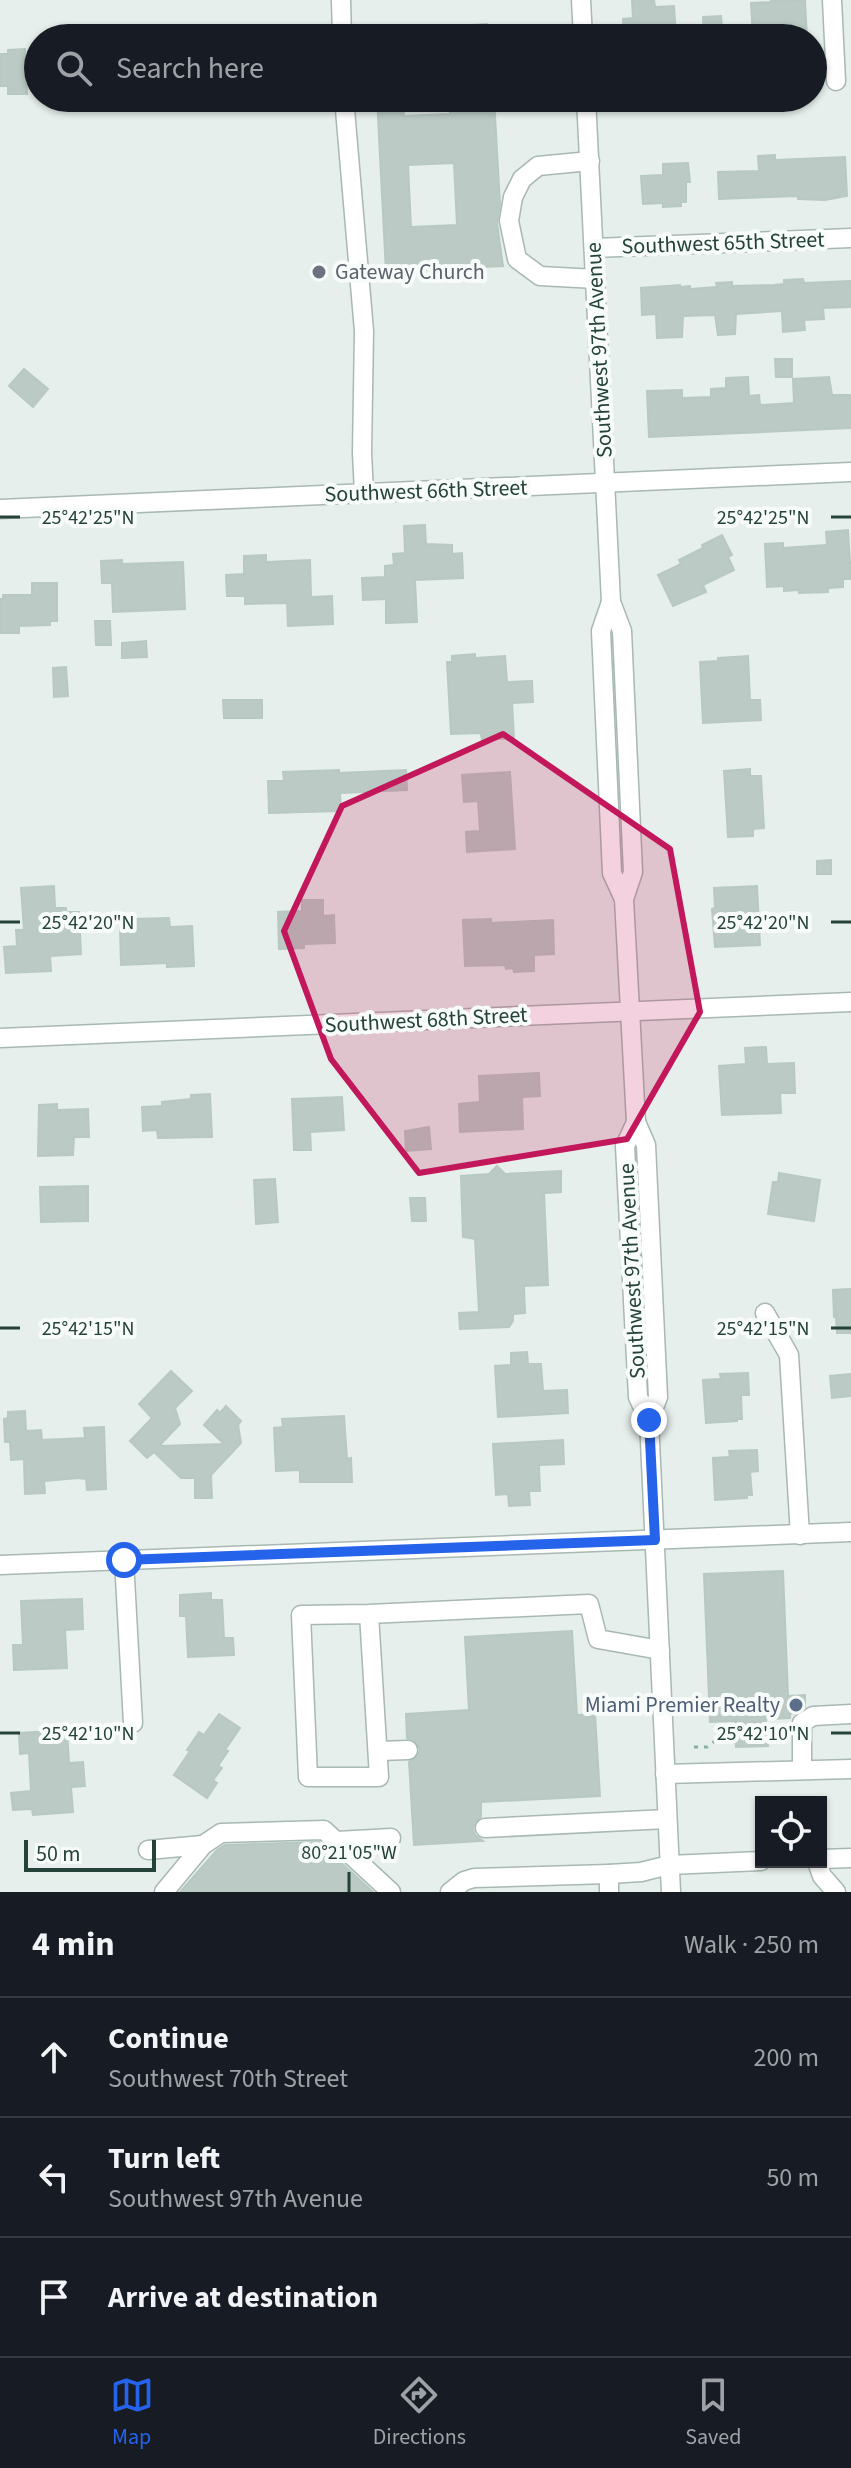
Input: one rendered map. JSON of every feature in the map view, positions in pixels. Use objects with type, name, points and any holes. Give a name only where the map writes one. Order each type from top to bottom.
[{"type":"street","points":[[341,0],[342,24]]},
{"type":"street","points":[[581,0],[582,24]]},
{"type":"street","points":[[832,0],[836,81]]},
{"type":"street","points":[[345,112],[364,331],[364,493]]},
{"type":"street","name":"Southwest 97th Avenue","points":[[587,112],[611,602],[622,631],[633,872],[624,899],[636,1122],[646,1145],[658,1397],[649,1420],[671,1892]]},
{"type":"street","points":[[590,161],[538,166],[522,179],[513,197],[509,221],[517,259],[540,276],[596,279]]},
{"type":"street","name":"Southwest 65th Street","points":[[594,248],[851,238]]},
{"type":"street","name":"Southwest 66th Street","points":[[0,509],[851,472]]},
{"type":"street","name":"Southwest 68th Street","points":[[0,1038],[851,1002]]},
{"type":"street","points":[[765,1313],[789,1355],[800,1535]]},
{"type":"street","points":[[0,1565],[851,1532]]},
{"type":"street","points":[[124,1560],[133,1723]]},
{"type":"street","points":[[369,1614],[379,1777],[308,1777],[301,1615],[589,1604],[598,1639],[660,1650]]},
{"type":"street","points":[[802,1770],[802,1723],[813,1716],[851,1714]]},
{"type":"street","points":[[378,1751],[408,1750]]},
{"type":"street","points":[[665,1774],[851,1769]]},
{"type":"street","points":[[485,1828],[667,1819]]},
{"type":"street","points":[[164,1892],[203,1845],[221,1833],[324,1830],[391,1892]]},
{"type":"street","points":[[337,1841],[391,1838]]},
{"type":"street","points":[[148,1850],[203,1845]]},
{"type":"street","points":[[827,1860],[851,1858]]},
{"type":"street","points":[[450,1892],[464,1881],[474,1878],[609,1883],[669,1865],[755,1861]]},
{"type":"street","points":[[821,1868],[825,1881],[839,1892],[851,1885]]},
{"type":"path","points":[[767,1739],[779,1738]]},
{"type":"path","points":[[694,1747],[707,1747],[716,1740],[734,1740],[732,1749]]},
{"type":"highlighted area","points":[[503,734],[670,849],[700,1012],[627,1139],[419,1173],[331,1059],[284,931],[342,806]]},
{"type":"building","points":[[632,0],[654,0],[655,7],[674,6],[675,24],[623,24],[623,19],[633,18]]},
{"type":"building","points":[[805,1],[806,24],[752,24],[751,3]]},
{"type":"building","points":[[721,16],[722,24],[703,24],[703,17]]},
{"type":"building","points":[[24,49],[24,94],[8,94],[8,86],[0,86],[0,54],[8,54],[8,50]]},
{"type":"building","points":[[378,112],[404,112],[404,116],[495,112],[500,204],[497,223],[503,266],[386,272]],"holes":[[[454,163],[457,225],[411,227],[408,165]]]},
{"type":"building","points":[[775,155],[775,160],[845,157],[847,196],[825,200],[798,199],[798,196],[719,199],[718,172],[759,171],[758,156]]},
{"type":"building","points":[[688,163],[690,182],[686,182],[686,202],[681,202],[681,206],[663,207],[663,203],[643,204],[641,176],[663,175],[663,164]]},
{"type":"building","points":[[803,279],[804,283],[851,281],[851,307],[823,308],[824,319],[804,320],[805,330],[783,332],[782,311],[736,314],[735,334],[718,335],[715,315],[683,316],[682,337],[657,338],[656,314],[642,315],[641,288],[680,285],[690,286],[690,289],[717,287],[716,283],[732,282],[732,286],[774,285],[784,284],[784,280]]},
{"type":"building","points":[[775,359],[792,359],[792,377],[776,377]]},
{"type":"building","points":[[24,369],[48,389],[33,407],[9,386]]},
{"type":"building","points":[[748,377],[749,396],[759,395],[760,405],[794,403],[793,379],[829,377],[832,395],[851,395],[851,428],[649,437],[647,391],[682,390],[682,398],[711,397],[711,389],[726,388],[726,378]]},
{"type":"building","points":[[425,525],[426,544],[452,545],[452,554],[462,553],[463,578],[415,580],[417,622],[386,623],[386,599],[363,600],[362,578],[385,577],[385,566],[394,565],[393,554],[405,553],[404,526]]},
{"type":"building","points":[[848,530],[851,579],[843,579],[843,587],[828,588],[828,592],[799,593],[799,590],[784,591],[784,586],[767,587],[765,544],[783,543],[783,548],[827,545],[826,532]]},
{"type":"building","points":[[722,535],[732,555],[728,557],[734,570],[703,585],[706,592],[673,606],[658,575],[681,564],[679,560]]},
{"type":"building","points":[[266,555],[266,562],[310,560],[311,597],[332,596],[333,624],[288,626],[287,603],[245,604],[245,596],[227,596],[226,575],[244,574],[244,556]]},
{"type":"building","points":[[122,560],[122,564],[183,562],[185,609],[113,612],[112,583],[102,583],[101,561]]},
{"type":"building","points":[[32,583],[57,583],[57,621],[50,621],[50,625],[19,626],[19,633],[0,633],[0,599],[3,595],[32,595]]},
{"type":"building","points":[[95,621],[110,621],[111,645],[96,645]]},
{"type":"building","points":[[146,641],[147,657],[122,658],[122,643]]},
{"type":"building","points":[[475,654],[475,658],[505,656],[507,682],[532,681],[533,702],[512,703],[514,738],[482,740],[481,733],[451,734],[447,662],[452,662],[452,656]]},
{"type":"building","points":[[748,656],[750,700],[760,700],[761,720],[703,723],[700,662]]},
{"type":"building","points":[[66,667],[68,696],[54,697],[53,668]]},
{"type":"building","points":[[223,700],[262,700],[262,718],[224,718]]},
{"type":"building","points":[[750,769],[750,776],[761,776],[764,828],[753,829],[753,836],[728,837],[724,771]]},
{"type":"building","points":[[339,770],[339,773],[406,770],[407,790],[340,793],[341,811],[269,813],[268,781],[284,781],[283,772]]},
{"type":"building","points":[[510,772],[515,849],[467,852],[466,832],[480,831],[478,801],[464,802],[462,775]]},
{"type":"building","points":[[831,860],[831,874],[817,874],[817,861]]},
{"type":"building","points":[[54,886],[55,908],[79,912],[81,954],[50,956],[51,971],[6,973],[4,947],[17,946],[16,930],[24,930],[21,888]]},
{"type":"building","points":[[757,886],[760,945],[715,947],[714,888]]},
{"type":"building","points":[[302,900],[323,900],[323,916],[334,915],[335,943],[279,949],[278,912],[302,911]]},
{"type":"building","points":[[169,918],[170,927],[192,926],[194,966],[167,967],[167,963],[121,965],[120,928],[134,928],[134,919]]},
{"type":"building","points":[[491,919],[491,923],[553,920],[554,954],[534,955],[534,971],[514,972],[513,968],[506,969],[505,965],[465,966],[463,920]]},
{"type":"building","points":[[766,1047],[767,1064],[794,1063],[795,1093],[780,1093],[781,1113],[722,1115],[719,1066],[746,1064],[745,1048]]},
{"type":"building","points":[[539,1073],[540,1096],[522,1097],[523,1129],[460,1132],[459,1104],[480,1102],[479,1076]]},
{"type":"building","points":[[210,1094],[212,1137],[158,1138],[157,1130],[143,1131],[142,1107],[162,1106],[162,1102]]},
{"type":"building","points":[[342,1097],[344,1130],[310,1132],[311,1150],[294,1150],[292,1099]]},
{"type":"building","points":[[57,1104],[57,1110],[88,1109],[89,1137],[74,1137],[73,1155],[38,1156],[39,1105]]},
{"type":"building","points":[[429,1127],[431,1149],[406,1151],[405,1131]]},
{"type":"building","points":[[497,1166],[505,1174],[561,1171],[561,1192],[544,1193],[548,1285],[524,1286],[525,1313],[513,1314],[509,1327],[460,1329],[459,1313],[479,1312],[475,1239],[463,1237],[461,1176],[489,1174]]},
{"type":"building","points":[[779,1173],[820,1180],[814,1221],[768,1214],[773,1182],[778,1182]]},
{"type":"building","points":[[275,1179],[278,1222],[256,1224],[254,1180]]},
{"type":"building","points":[[88,1186],[88,1221],[41,1222],[40,1187]]},
{"type":"building","points":[[410,1198],[425,1198],[426,1221],[412,1221]]},
{"type":"building","points":[[851,1289],[851,1333],[837,1333],[833,1290]]},
{"type":"building","points":[[527,1352],[528,1364],[541,1364],[543,1391],[567,1390],[568,1413],[498,1417],[495,1366],[511,1365],[511,1353]]},
{"type":"building","points":[[171,1371],[192,1391],[175,1408],[180,1424],[159,1446],[224,1444],[204,1425],[217,1410],[220,1413],[226,1406],[241,1421],[238,1425],[241,1443],[211,1475],[212,1498],[195,1498],[195,1478],[181,1478],[154,1452],[147,1458],[130,1441],[152,1418],[139,1404]]},
{"type":"building","points":[[748,1373],[749,1395],[741,1395],[742,1419],[706,1423],[703,1380],[721,1379],[720,1374]]},
{"type":"building","points":[[851,1374],[851,1396],[832,1398],[830,1376]]},
{"type":"building","points":[[25,1411],[26,1431],[41,1430],[42,1440],[85,1438],[84,1428],[104,1427],[106,1489],[87,1490],[86,1479],[78,1478],[44,1481],[45,1493],[25,1494],[24,1459],[11,1460],[10,1442],[5,1442],[4,1419],[8,1418],[8,1412]]},
{"type":"building","points":[[344,1416],[352,1482],[300,1482],[300,1470],[276,1471],[274,1428],[283,1427],[282,1419]]},
{"type":"building","points":[[563,1440],[564,1464],[539,1465],[540,1491],[529,1491],[530,1505],[509,1506],[508,1494],[496,1495],[493,1444]]},
{"type":"building","points":[[757,1450],[758,1471],[750,1472],[752,1495],[715,1500],[713,1458],[730,1457],[729,1451]]},
{"type":"building","points":[[783,1571],[788,1696],[805,1695],[805,1707],[790,1714],[790,1718],[766,1719],[768,1746],[736,1747],[735,1721],[710,1722],[704,1574]]},
{"type":"building","points":[[211,1593],[211,1600],[222,1600],[224,1638],[233,1638],[234,1655],[188,1657],[186,1616],[180,1616],[180,1595]]},
{"type":"building","points":[[82,1599],[83,1629],[65,1630],[67,1668],[14,1670],[13,1645],[23,1645],[21,1601]]},
{"type":"building","points":[[572,1631],[577,1715],[595,1714],[600,1796],[481,1802],[481,1817],[473,1829],[483,1841],[414,1845],[409,1762],[418,1756],[420,1749],[414,1740],[407,1738],[406,1714],[469,1710],[465,1637]]},
{"type":"building","points":[[219,1714],[240,1728],[225,1750],[228,1751],[218,1766],[222,1768],[213,1780],[217,1783],[207,1798],[174,1775],[199,1732],[204,1735]]},
{"type":"building","points":[[67,1730],[69,1763],[83,1762],[85,1786],[71,1787],[73,1812],[33,1815],[32,1809],[13,1810],[11,1793],[31,1791],[29,1753],[20,1754],[19,1733]]},
{"type":"building","points":[[319,1842],[323,1857],[335,1857],[373,1892],[180,1892],[225,1845]]},
{"type":"place","name":"Gateway Church","points":[[319,272]]},
{"type":"place","name":"Miami Premier Realty","points":[[796,1705]]},
{"type":"route","points":[[124,1560],[655,1540],[649,1420]]}]
